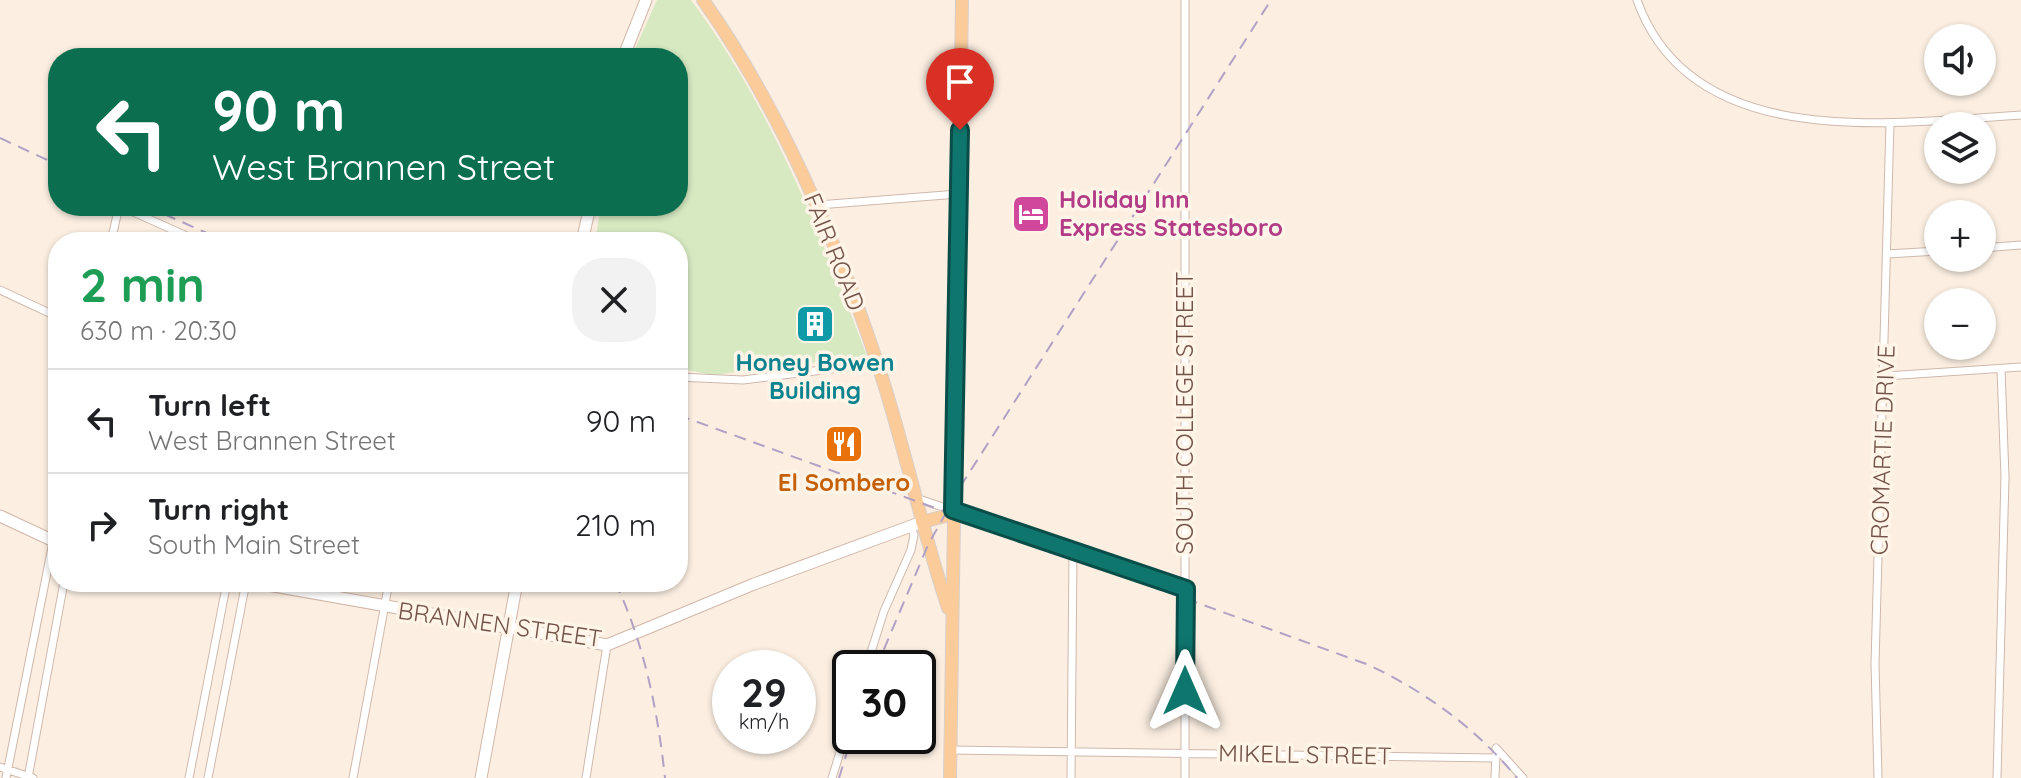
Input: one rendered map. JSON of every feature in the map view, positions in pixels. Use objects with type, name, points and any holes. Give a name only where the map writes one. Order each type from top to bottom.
[{"type":"main road","name":"FAIR ROAD","points":[[703,0],[730,39],[818,205],[878,363],[916,498],[917,524],[951,618]]},
{"type":"main road","points":[[950,778],[962,0]]},
{"type":"main road","points":[[917,524],[953,512]]},
{"type":"street","points":[[627,48],[646,0]]},
{"type":"street","name":"SOUTH COLLEGE STREET","points":[[1185,0],[1185,778]]},
{"type":"street","points":[[1637,0],[1652,32],[1678,67],[1697,84],[1737,105],[1786,115],[1890,123],[2021,115]]},
{"type":"street","name":"CROMARTIE DRIVE","points":[[1878,778],[1875,664],[1886,376],[1890,123]]},
{"type":"street","points":[[818,205],[958,194]]},
{"type":"street","points":[[142,216],[178,232]]},
{"type":"street","points":[[1996,247],[2021,245]]},
{"type":"street","points":[[1887,254],[1924,252]]},
{"type":"street","points":[[0,290],[48,312]]},
{"type":"street","points":[[688,377],[743,380],[878,363]]},
{"type":"street","points":[[1886,376],[2021,367]]},
{"type":"street","points":[[1997,778],[2005,477],[2001,369]]},
{"type":"street","points":[[916,498],[1186,589]]},
{"type":"street","points":[[0,516],[48,538]]},
{"type":"street","points":[[872,650],[884,611],[911,550],[917,524]]},
{"type":"street","name":"BRANNEN STREET","points":[[300,592],[607,645],[658,621],[917,524]]},
{"type":"street","points":[[1071,778],[1073,551]]},
{"type":"street","points":[[48,578],[5,772],[30,778],[62,592]]},
{"type":"street","points":[[189,778],[225,592]]},
{"type":"street","points":[[208,778],[246,592]]},
{"type":"street","points":[[353,778],[387,592]]},
{"type":"street","points":[[481,778],[515,592]]},
{"type":"street","points":[[586,778],[607,645]]},
{"type":"street","points":[[1495,778],[1496,748],[1523,778]]},
{"type":"street","name":"MIKELL STREET","points":[[950,750],[1496,758]]},
{"type":"street","points":[[832,778],[839,754]]},
{"type":"green space","points":[[657,0],[691,0],[746,83],[769,127],[812,218],[867,356],[712,375],[688,370],[688,232],[597,232],[599,216],[688,216],[688,48],[635,48]]},
{"type":"railway","points":[[884,650],[928,545],[962,484],[1271,0]]},
{"type":"railway","points":[[0,138],[48,160]]},
{"type":"railway","points":[[168,216],[204,232]]},
{"type":"railway","points":[[688,419],[1369,665],[1411,687],[1449,713],[1485,743],[1517,778]]},
{"type":"railway","points":[[619,592],[642,653],[665,778]]},
{"type":"railway","points":[[839,778],[846,754]]},
{"type":"place","name":"Holiday Inn Express Statesboro","points":[[1031,214]]},
{"type":"place","name":"Honey Bowen Building","points":[[815,324]]},
{"type":"place","name":"El Sombero","points":[[844,444]]},
{"type":"route","points":[[960,130],[953,510],[1186,589],[1185,691]]}]
